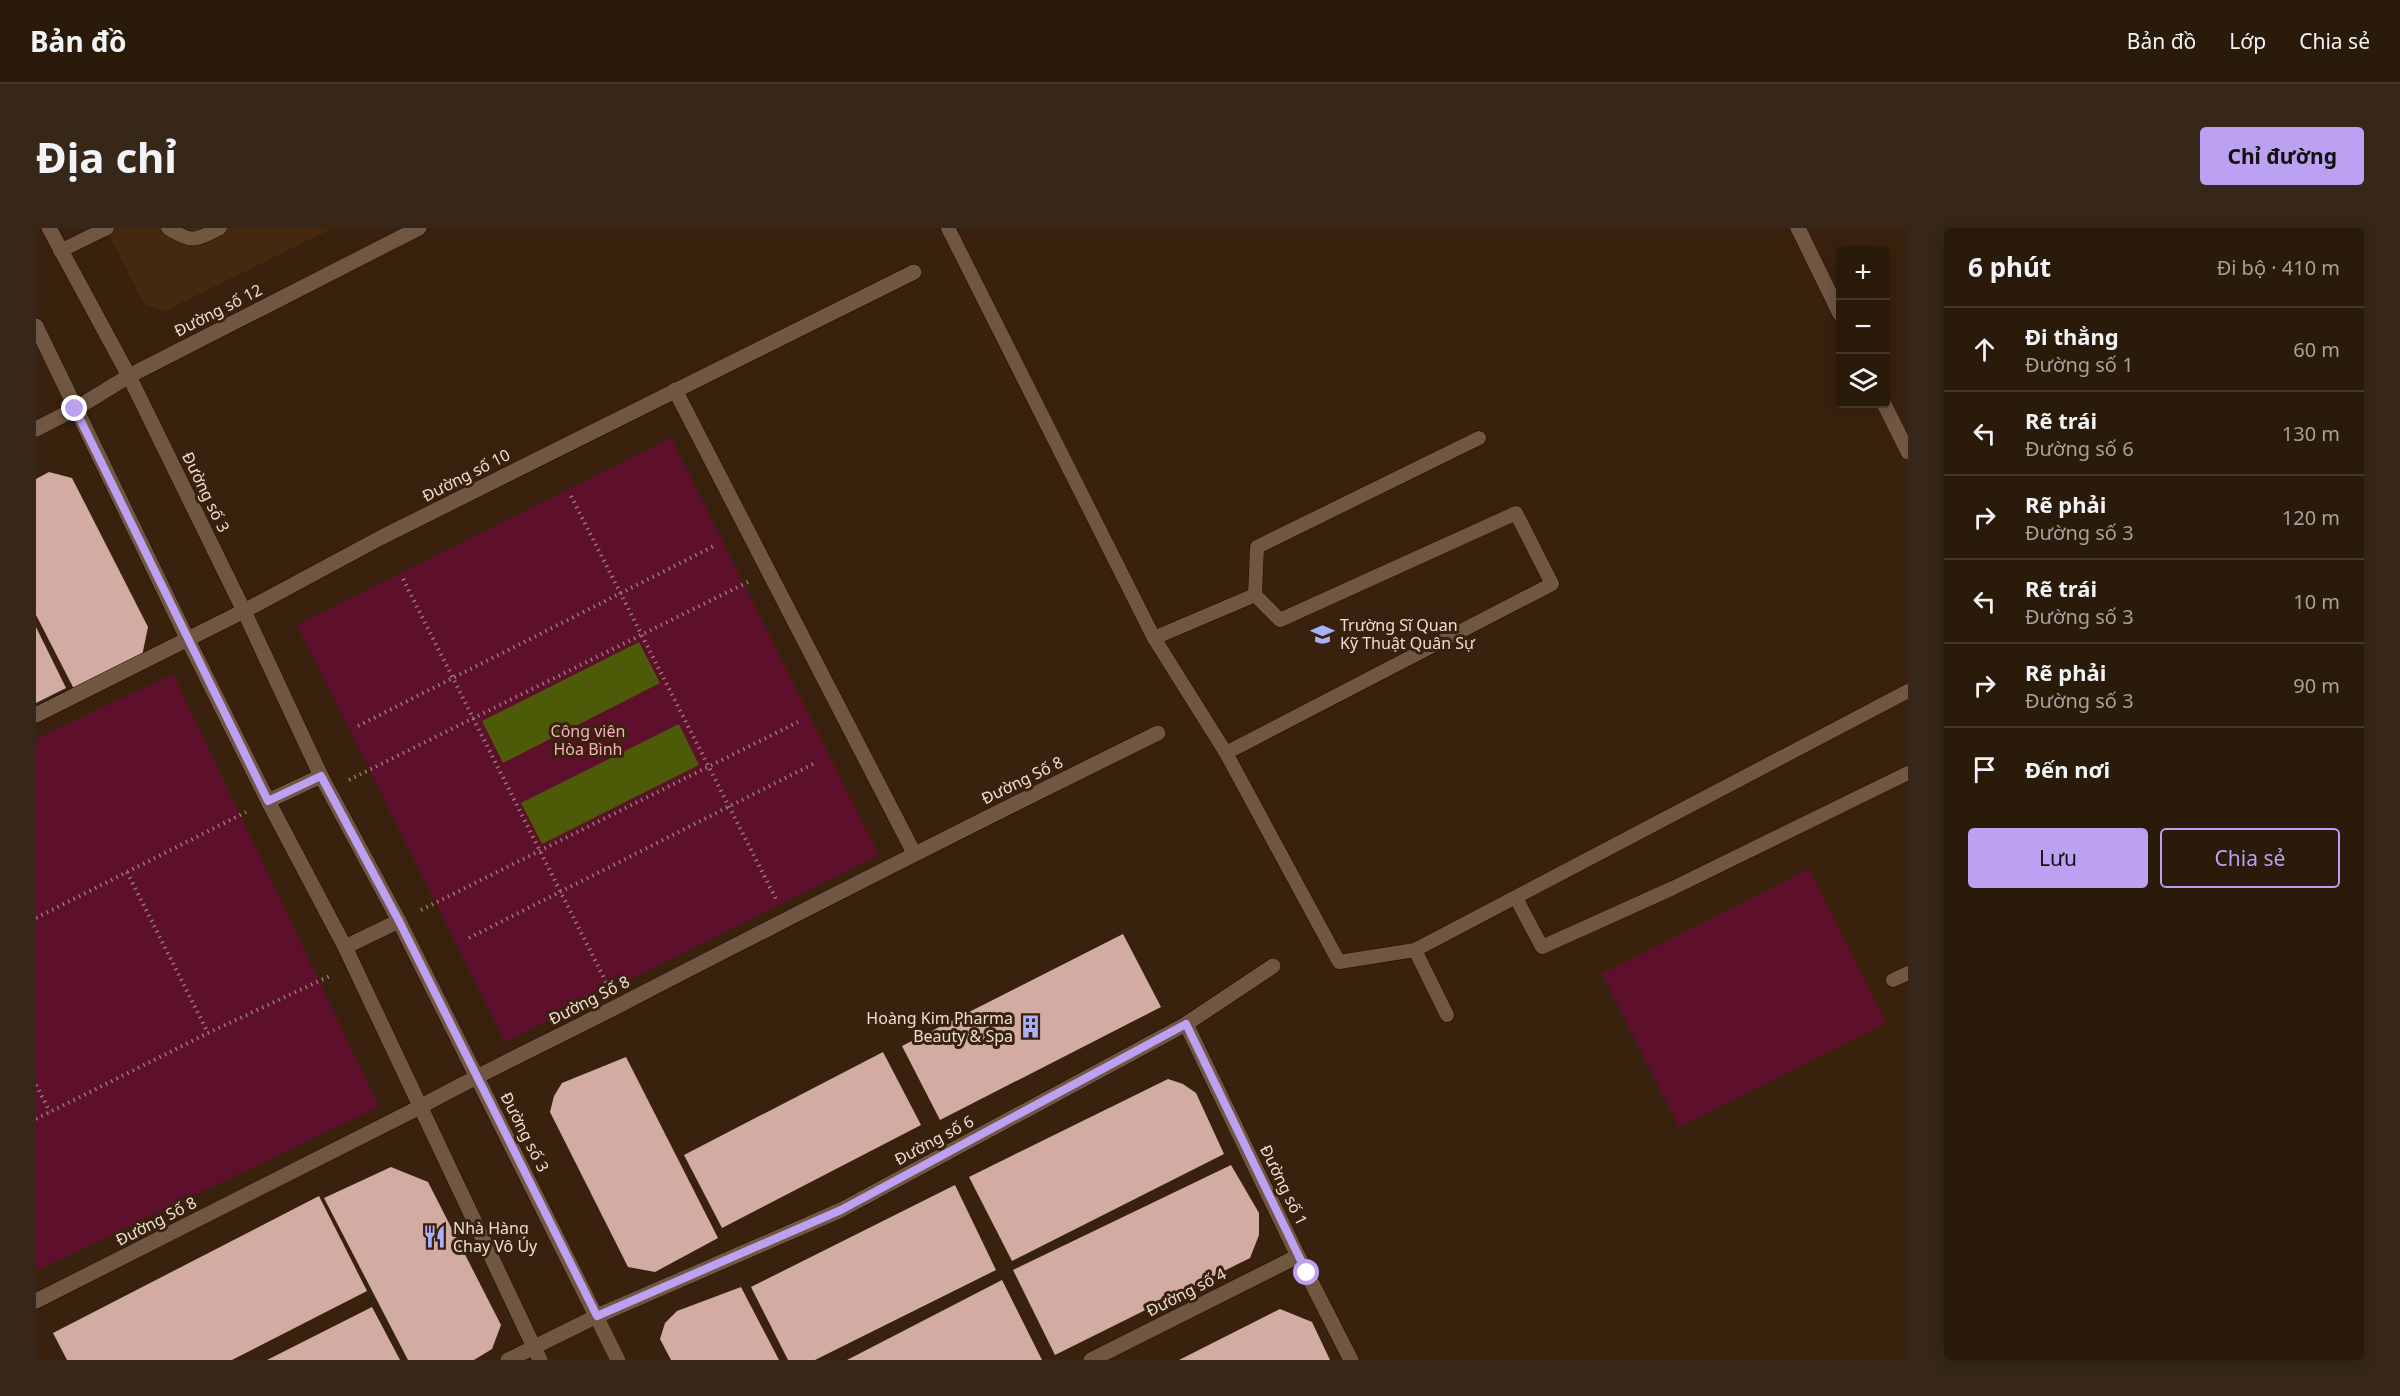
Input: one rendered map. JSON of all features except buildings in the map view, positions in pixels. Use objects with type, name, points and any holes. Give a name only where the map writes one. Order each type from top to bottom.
[{"type":"street","name":"Đường số 3","points":[[49,228],[129,376],[244,611],[321,776],[399,921],[618,1360]]},
{"type":"street","name":"Đường số 12","points":[[36,429],[75,409],[129,376],[419,228]]},
{"type":"street","points":[[1798,228],[1836,306]]},
{"type":"street","name":"Đường số 10","points":[[36,716],[188,640],[382,537],[914,272]]},
{"type":"street","points":[[36,326],[268,801],[345,947],[537,1353]]},
{"type":"street","points":[[675,390],[914,854]]},
{"type":"street","points":[[1886,408],[1908,452]]},
{"type":"street","name":"Đường Số 8","points":[[36,1301],[914,854],[1158,733]]},
{"type":"street","points":[[268,801],[321,776]]},
{"type":"street","points":[[345,947],[399,921]]},
{"type":"street","name":"Đường số 6","points":[[597,1316],[841,1210],[1186,1024],[1273,966]]},
{"type":"street","name":"Đường số 1","points":[[1186,1024],[1351,1360]]},
{"type":"street","name":"Đường số 4","points":[[1091,1360],[1298,1256]]},
{"type":"street","points":[[508,1360],[537,1353],[597,1316]]},
{"type":"lane","points":[[60,250],[107,228]]},
{"type":"lane","points":[[168,228],[186,239],[201,238],[220,228]]},
{"type":"lane","points":[[948,228],[1154,638],[1226,753],[1339,962],[1414,950],[1908,691]]},
{"type":"lane","points":[[1226,753],[1552,584],[1516,513],[1280,620],[1255,595],[1257,547],[1479,438]]},
{"type":"lane","points":[[1154,638],[1255,595]]},
{"type":"lane","points":[[1516,898],[1542,947],[1673,888],[1908,773]]},
{"type":"lane","points":[[1414,950],[1447,1015]]},
{"type":"lane","points":[[1893,980],[1908,973]]},
{"type":"path","points":[[571,496],[777,902]]},
{"type":"path","points":[[358,726],[714,546]]},
{"type":"path","points":[[329,790],[768,572]]},
{"type":"path","points":[[403,579],[608,986]]},
{"type":"path","points":[[399,921],[798,722]]},
{"type":"path","points":[[469,938],[818,762]]},
{"type":"path","points":[[36,918],[268,801]]},
{"type":"path","points":[[128,872],[208,1033]]},
{"type":"path","points":[[36,1119],[208,1033],[352,966]]},
{"type":"path","points":[[36,1085],[50,1112]]},
{"type":"shaded area","points":[[106,228],[333,228],[165,311],[144,304]]},
{"type":"shaded area","points":[[639,642],[660,683],[503,763],[482,721]]},
{"type":"shaded area","points":[[679,724],[699,765],[542,844],[521,803]]},
{"type":"green space","name":"Công viên Hòa Bình","points":[[671,438],[879,855],[505,1042],[297,625]]},
{"type":"green space","points":[[173,674],[379,1107],[36,1271],[36,739]]},
{"type":"green space","points":[[1809,869],[1886,1023],[1679,1127],[1602,974]]},
{"type":"place","name":"Trường Sĩ Quan Kỹ Thuật Quân Sự","points":[[1322,634]]},
{"type":"place","name":"Hoàng Kim Pharma Beauty & Spa","points":[[1031,1027]]},
{"type":"place","name":"Nhà Hàng Chay Vô Úy","points":[[435,1237]]},
{"type":"route","points":[[75,409],[268,801],[321,776],[399,921],[597,1316],[841,1210],[1186,1024],[1307,1273]]}]
